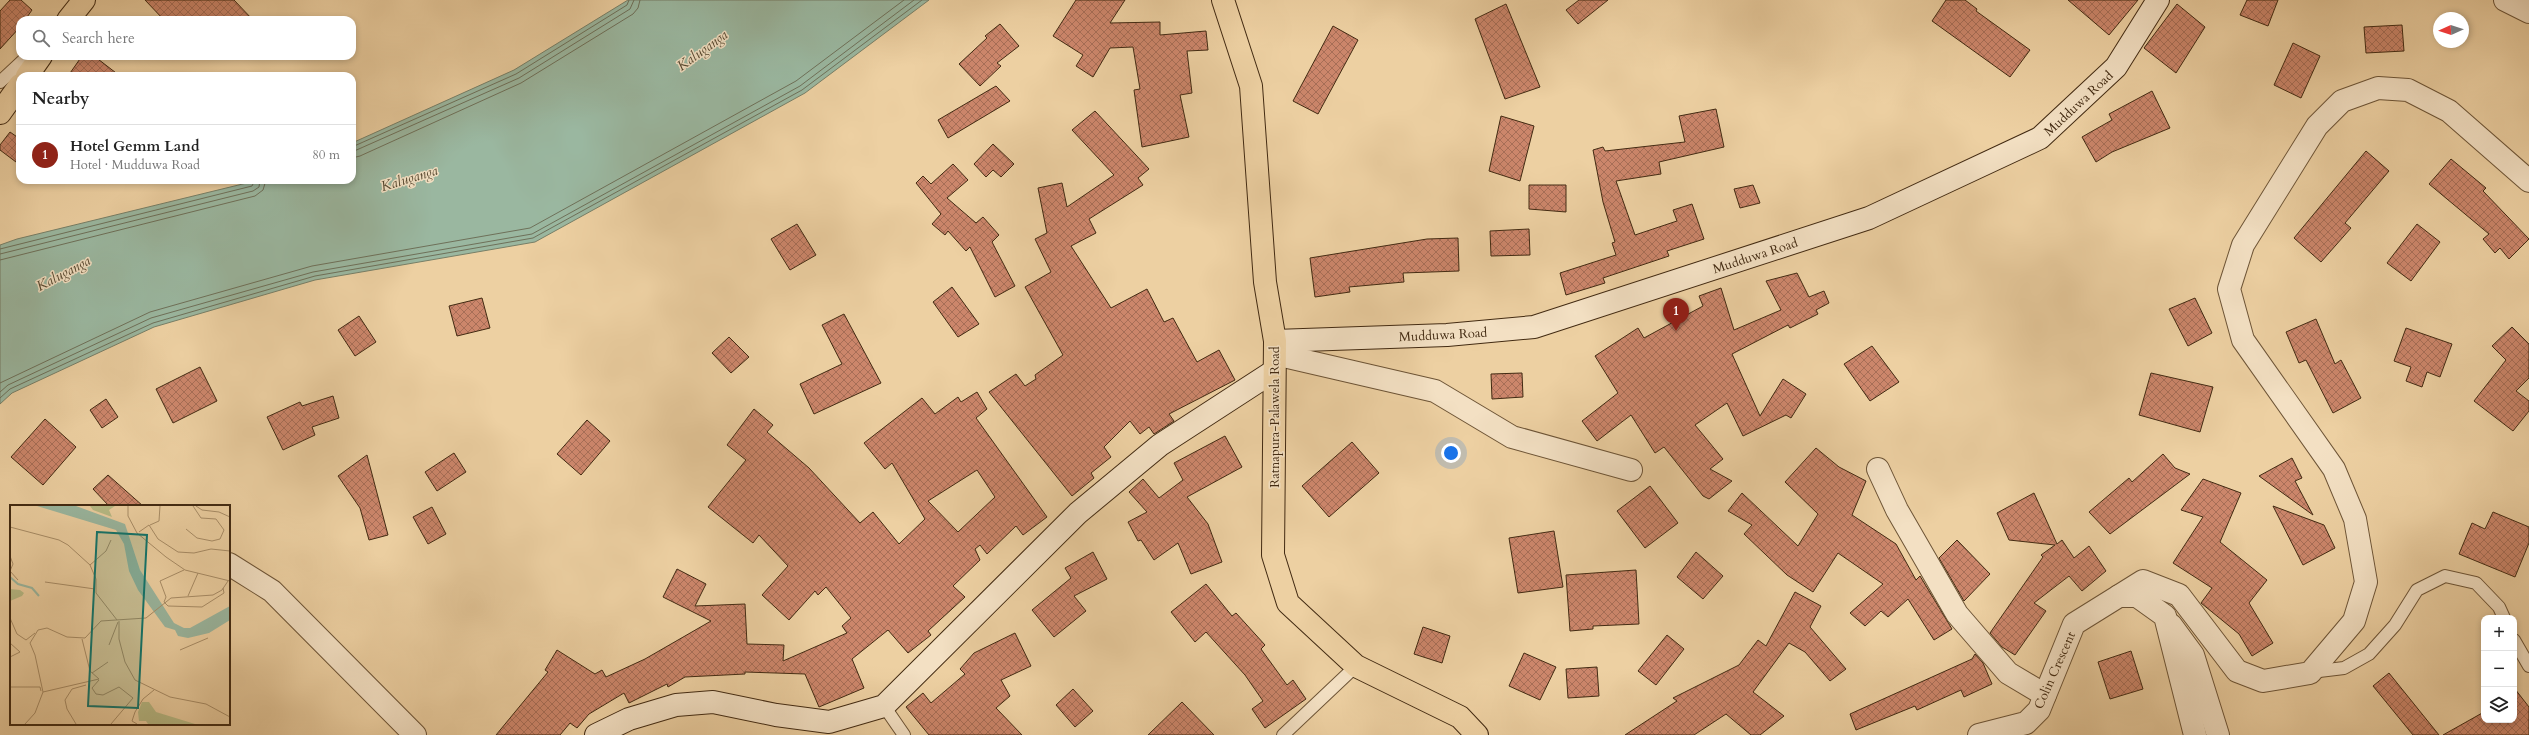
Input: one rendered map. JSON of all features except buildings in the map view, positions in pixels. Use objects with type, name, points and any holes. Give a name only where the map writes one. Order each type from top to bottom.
[{"type":"main road","points":[[71,16],[84,0]]},
{"type":"main road","name":"Ratnapura-Palawela Road","points":[[1223,0],[1251,86],[1265,282],[1275,355],[1273,555],[1288,603],[1356,666],[1460,717],[1477,735]]},
{"type":"main road","points":[[30,72],[38,60]]},
{"type":"main road","points":[[0,112],[16,90]]},
{"type":"street","name":"Mudduwa Road","points":[[1275,355],[1447,335],[1534,327],[1869,218],[2040,138],[2116,67],[2158,0]]},
{"type":"street","points":[[2505,0],[2529,12]]},
{"type":"street","points":[[2310,672],[2354,621],[2366,582],[2355,520],[2334,469],[2243,340],[2229,289],[2243,245],[2317,126],[2342,101],[2378,88],[2408,90],[2449,111],[2529,182]]},
{"type":"street","points":[[596,735],[628,719],[676,705],[713,702],[776,715],[828,728],[884,706],[1078,513],[1160,445],[1275,355],[1435,391],[1512,437],[1631,470]]},
{"type":"street","points":[[1878,469],[1896,510],[1957,614],[2008,673],[2045,695]]},
{"type":"street","points":[[230,565],[272,591],[414,735]]},
{"type":"street","name":"Colin Crescent","points":[[1978,735],[2026,723],[2039,710],[2074,624],[2143,581],[2179,595],[2237,671],[2263,681],[2310,672]]},
{"type":"street","points":[[2119,596],[2137,596],[2164,616],[2193,655],[2218,735]]},
{"type":"street","points":[[2164,616],[2195,735]]},
{"type":"lane","points":[[0,82],[24,60]]},
{"type":"lane","points":[[2310,672],[2344,668],[2369,654],[2395,625],[2417,590],[2445,576],[2476,583],[2499,607],[2503,615]]},
{"type":"lane","points":[[2517,645],[2529,666]]},
{"type":"lane","points":[[1283,735],[1356,666]]},
{"type":"lane","points":[[884,706],[904,735]]},
{"type":"water","name":"Kaluganga","points":[[628,0],[929,0],[805,93],[535,242],[315,280],[154,327],[12,393],[0,404],[0,245],[17,239],[243,184],[356,184],[356,141],[514,70]]},
{"type":"place","name":"Hotel Gemm Land","points":[[1676,331]]}]
